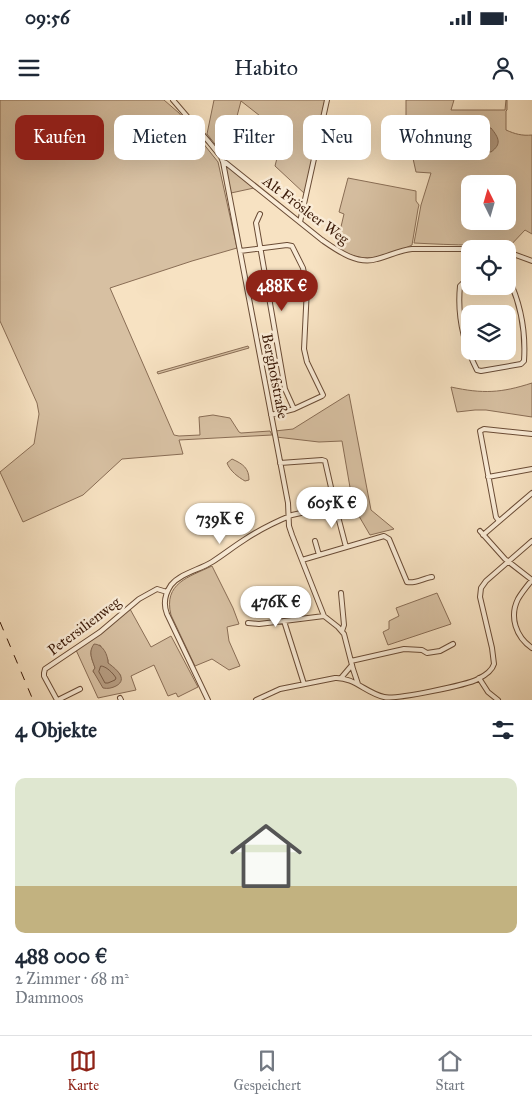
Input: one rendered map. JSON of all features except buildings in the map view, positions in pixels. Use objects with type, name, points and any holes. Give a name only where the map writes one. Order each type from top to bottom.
[{"type":"street","name":"Berghofstraße","points":[[173,100],[209,142],[223,162],[288,503],[292,535],[324,616],[342,631]]},
{"type":"street","points":[[300,222],[327,100]]},
{"type":"street","name":"Alt Frösleer Weg","points":[[223,162],[338,251],[352,258],[369,261],[412,249],[461,249]]},
{"type":"street","points":[[260,214],[256,223],[285,390],[294,409]]},
{"type":"street","points":[[240,251],[292,246],[303,268],[307,288],[304,349],[307,362],[323,395],[294,409],[270,415]]},
{"type":"street","points":[[516,255],[532,261]]},
{"type":"street","points":[[461,285],[460,323],[469,355],[477,370],[481,372],[521,364],[524,361],[525,341],[522,318],[516,295]]},
{"type":"street","points":[[499,521],[496,517],[480,432],[484,428],[532,434]]},
{"type":"street","points":[[280,463],[325,461],[346,547]]},
{"type":"street","points":[[488,476],[532,469]]},
{"type":"street","points":[[484,535],[532,493]]},
{"type":"street","points":[[208,700],[167,614],[164,603],[167,592],[175,580],[211,562],[245,539],[289,516],[350,502]]},
{"type":"street","points":[[480,531],[508,562],[532,580],[518,598],[514,618],[518,633],[524,642],[532,648]]},
{"type":"street","points":[[302,560],[384,536],[389,539],[407,582],[412,583],[432,577]]},
{"type":"street","points":[[315,541],[319,555]]},
{"type":"street","points":[[256,700],[280,689],[341,678],[351,680],[379,698],[390,698],[471,682],[479,678],[490,671],[494,664],[480,600],[481,588],[486,581],[532,541]]},
{"type":"street","name":"Petersilienweg","points":[[58,700],[44,676],[45,669],[100,632],[128,607],[145,595],[156,589],[167,592]]},
{"type":"street","points":[[341,594],[344,625],[342,631],[346,638],[358,684]]},
{"type":"street","points":[[248,623],[259,624],[324,616]]},
{"type":"street","points":[[284,621],[304,684]]},
{"type":"street","points":[[341,678],[352,663],[404,649],[422,650],[427,653],[440,651],[453,644]]},
{"type":"street","points":[[479,678],[488,692],[498,700]]},
{"type":"street","points":[[58,700],[80,689]]},
{"type":"shaded area","points":[[0,100],[164,100],[181,115],[114,115],[114,160],[205,160],[205,146],[218,162],[237,248],[110,288],[174,435],[200,435],[199,417],[213,415],[230,418],[241,433],[270,431],[272,435],[179,440],[183,454],[122,459],[83,495],[23,522],[0,472],[34,444],[39,414],[37,403],[0,321]]},
{"type":"shaded area","points":[[214,100],[325,100],[322,115],[303,115],[303,160],[312,160],[305,194],[275,166],[276,160],[293,160],[293,115],[259,115],[241,101],[237,115],[215,115],[215,144],[207,134]]},
{"type":"shaded area","points":[[406,100],[454,100],[451,110],[505,110],[507,100],[506,130],[532,135],[532,234],[525,230],[516,240],[461,240],[461,245],[414,243],[421,205],[431,173],[416,172],[413,160],[490,160],[490,115],[406,115]]},
{"type":"shaded area","points":[[228,166],[254,188],[231,193],[225,168]]},
{"type":"shaded area","points":[[348,178],[416,191],[416,201],[419,205],[412,245],[371,258],[358,257],[336,248],[344,214],[339,212]]},
{"type":"shaded area","points":[[248,346],[249,348],[158,374],[157,372]]},
{"type":"shaded area","points":[[532,383],[532,417],[486,410],[457,412],[451,387],[473,391],[501,391]]},
{"type":"shaded area","points":[[349,394],[371,510],[394,529],[370,535],[356,511],[352,499],[342,441],[319,442],[276,437],[275,431],[293,429]]},
{"type":"shaded area","points":[[232,459],[245,467],[249,480],[245,481],[234,474],[227,463]]},
{"type":"shaded area","points":[[212,566],[239,624],[227,627],[229,641],[240,666],[229,670],[212,659],[195,666],[171,615],[171,595],[174,588],[187,578]]},
{"type":"shaded area","points":[[437,593],[451,624],[388,645],[383,632],[389,629],[389,621],[399,616],[396,608]]},
{"type":"shaded area","points":[[130,609],[151,647],[171,636],[198,687],[178,697],[176,693],[168,696],[154,665],[131,676],[136,690],[98,698],[76,650]],"holes":[[[100,645],[108,663],[121,676],[94,673],[95,668],[91,656],[92,648]]]},
{"type":"water","points":[[490,128],[498,141],[497,146],[491,152]]},
{"type":"water","points":[[94,644],[102,648],[106,653],[108,663],[120,674],[120,683],[116,686],[103,688],[93,671],[95,668],[91,653]]},
{"type":"railway","points":[[0,622],[33,700]]}]
